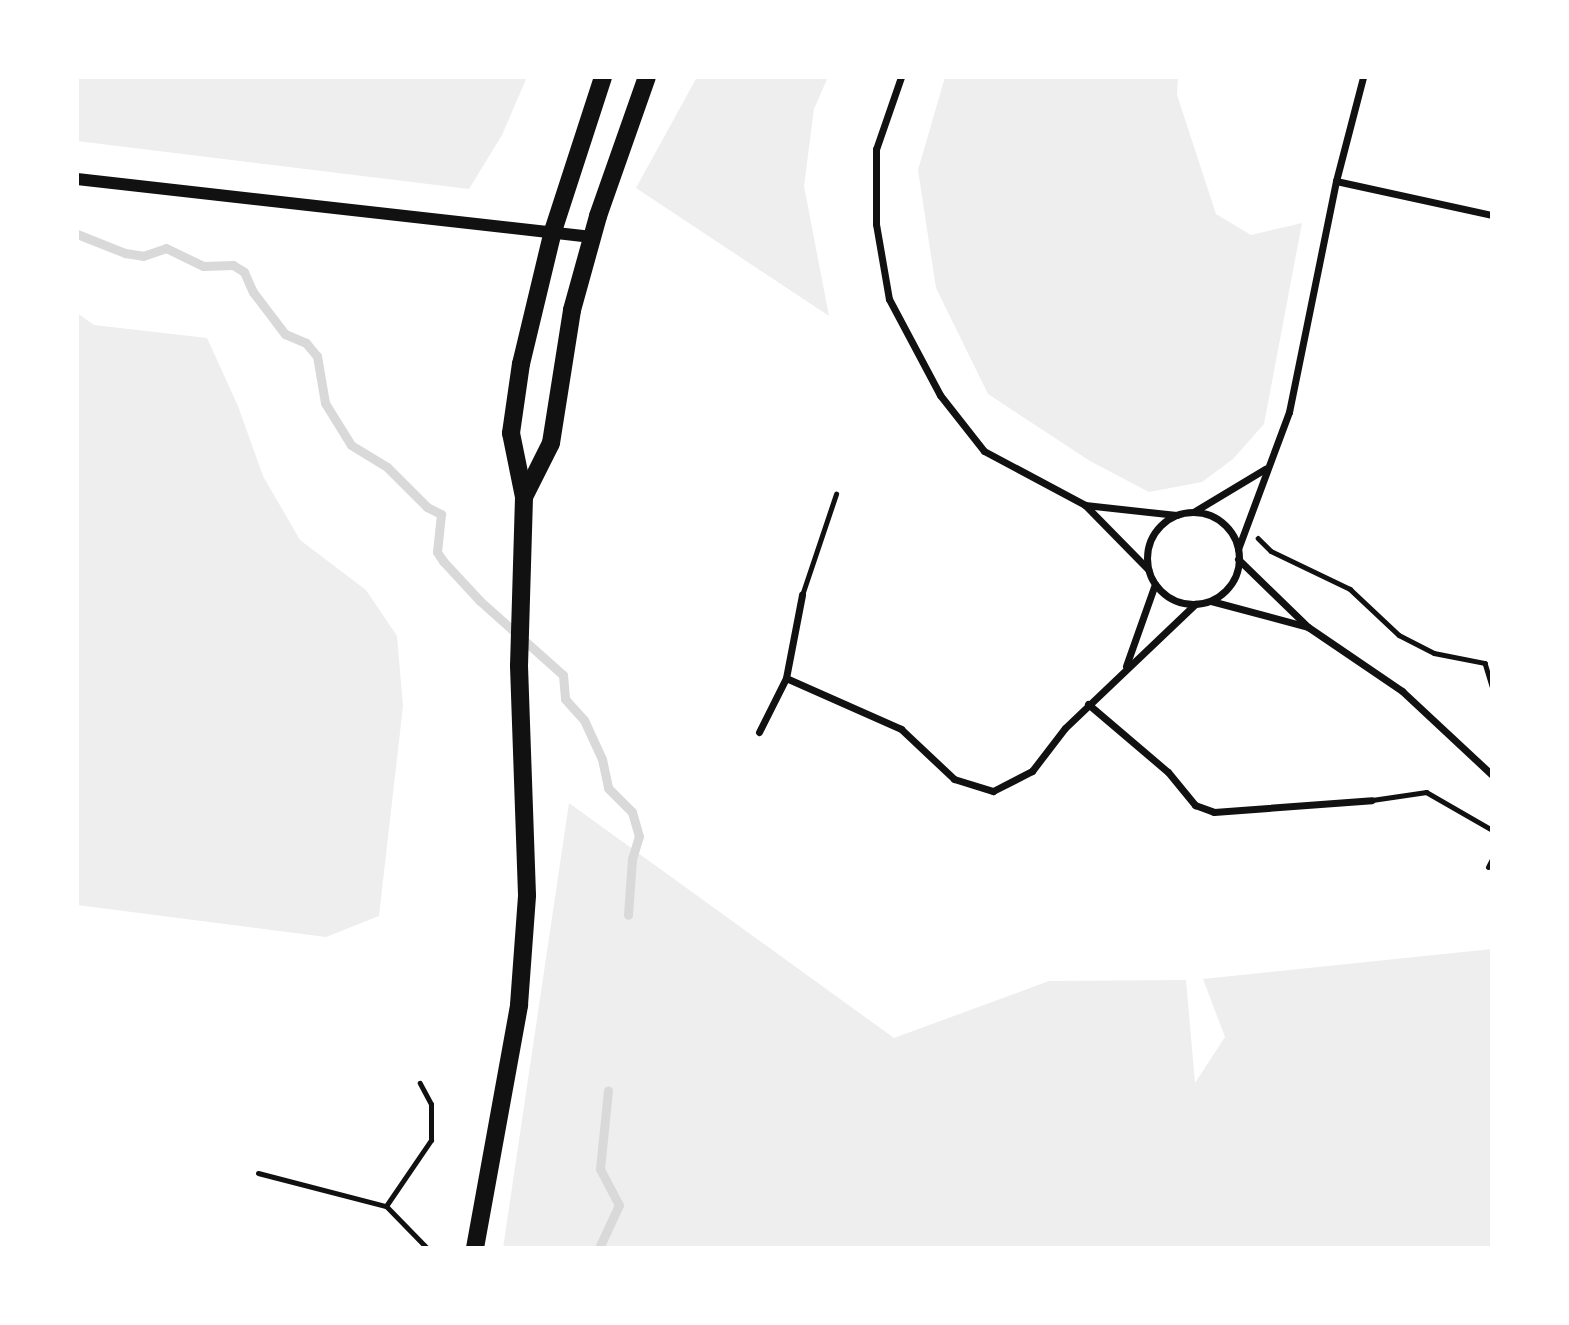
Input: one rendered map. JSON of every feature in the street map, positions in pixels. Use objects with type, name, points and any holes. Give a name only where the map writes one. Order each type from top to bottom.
[{"type":"main road","points":[[475,1248],[523,960],[527,835],[519,614],[524,497],[511,433],[521,364],[553,230],[603,77]]},
{"type":"main road","points":[[524,497],[551,443],[572,310],[592,237],[647,77]]},
{"type":"street","points":[[901,77],[876,149],[876,223],[889,299],[940,395],[984,451],[1085,505],[1148,569],[1154,584],[1179,602],[1195,604],[1211,601],[1308,627]]},
{"type":"street","points":[[1211,601],[1233,581],[1238,549],[1265,468],[1289,412],[1336,181],[1363,77]]},
{"type":"street","points":[[77,179],[390,218],[553,230],[592,237]]},
{"type":"street","points":[[1336,181],[1492,215]]},
{"type":"street","points":[[1085,505],[1177,515],[1195,512],[1265,468]]},
{"type":"street","points":[[1195,512],[1224,524],[1238,549]]},
{"type":"street","points":[[1148,569],[1153,536],[1177,515]]},
{"type":"street","points":[[1238,559],[1308,627],[1402,691],[1492,775]]},
{"type":"street","points":[[1126,667],[1154,584]]},
{"type":"street","points":[[759,732],[786,678],[802,595]]},
{"type":"street","points":[[786,678],[901,729],[954,779],[993,791],[1032,771],[1088,704],[1195,604]]},
{"type":"street","points":[[1088,704],[1168,772],[1195,805],[1214,812],[1372,800]]},
{"type":"lane","points":[[802,595],[836,494]]},
{"type":"lane","points":[[1372,800],[1426,792],[1492,830]]},
{"type":"lane","points":[[1488,867],[1492,859]]},
{"type":"lane","points":[[386,1206],[431,1140],[431,1104],[420,1083]]},
{"type":"lane","points":[[258,1173],[386,1206],[427,1248]]},
{"type":"path","points":[[1246,525],[1271,551],[1350,589],[1399,635],[1434,653],[1485,663],[1492,686]]},
{"type":"shaded area","points":[[77,77],[527,77],[502,135],[469,189],[77,141]]},
{"type":"shaded area","points":[[697,77],[828,77],[814,109],[804,186],[829,316],[636,188]]},
{"type":"shaded area","points":[[945,77],[1178,77],[1177,95],[1216,214],[1251,235],[1302,223],[1264,424],[1233,459],[1202,482],[1149,492],[1090,461],[988,394],[936,288],[918,170]]},
{"type":"shaded area","points":[[77,313],[94,325],[207,338],[238,406],[263,476],[300,540],[366,590],[397,636],[403,706],[379,916],[326,937],[77,905]]},
{"type":"shaded area","points":[[569,803],[894,1038],[1049,981],[1186,980],[1195,1083],[1225,1037],[1203,979],[1492,949],[1492,1248],[503,1248]]},
{"type":"waterway","points":[[77,234],[125,253],[143,256],[166,248],[203,266],[233,265],[244,272],[253,292],[285,334],[306,343],[317,356],[325,403],[351,445],[387,467],[427,507],[441,514],[437,552],[443,561],[480,601],[563,675],[565,699],[584,720],[602,759],[608,788],[632,812],[639,836],[632,859],[628,915]]},
{"type":"waterway","points":[[599,1248],[619,1205],[600,1169],[608,1090]]}]
